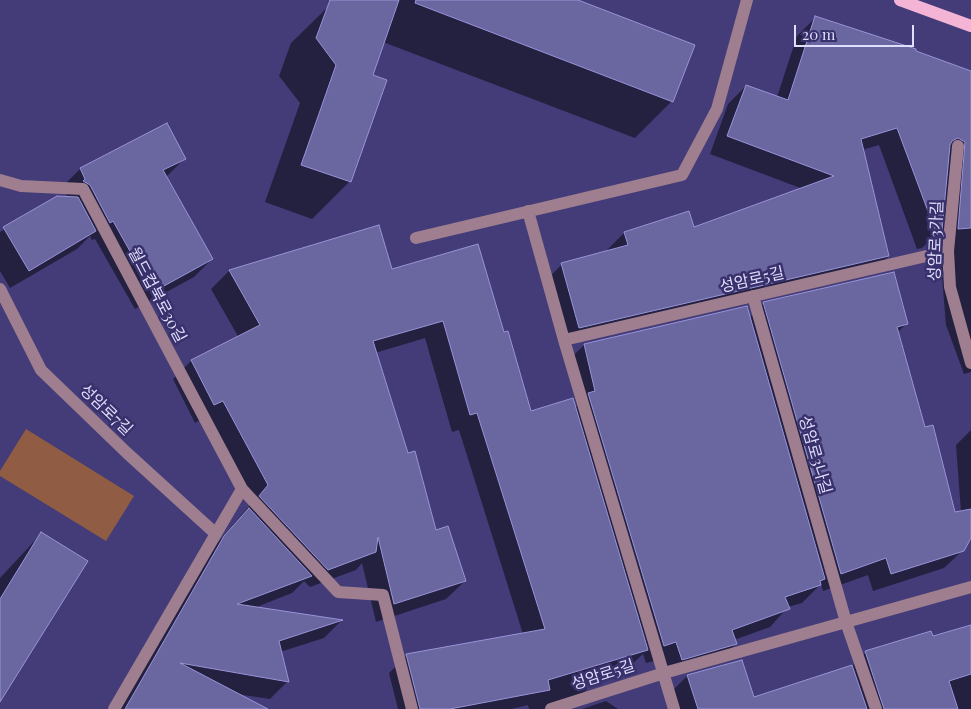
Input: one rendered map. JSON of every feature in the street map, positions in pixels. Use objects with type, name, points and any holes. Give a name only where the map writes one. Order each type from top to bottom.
[{"type":"main road","points":[[900,0],[971,26]]},
{"type":"street","points":[[416,238],[682,175],[717,109],[747,0]]},
{"type":"street","name":"성암로3가길","points":[[958,146],[948,251],[950,287],[971,363]]},
{"type":"street","name":"월드컵북로30길","points":[[0,180],[21,186],[83,189],[242,489],[338,592],[383,595],[412,709]]},
{"type":"street","points":[[528,211],[564,340],[674,709]]},
{"type":"street","name":"성암로5길","points":[[564,340],[948,251]]},
{"type":"street","name":"성암로7길","points":[[0,289],[41,370],[127,453],[216,534]]},
{"type":"street","name":"성암로3나길","points":[[753,296],[846,622],[876,709]]},
{"type":"street","points":[[114,709],[242,489]]},
{"type":"street","points":[[846,622],[971,588]]},
{"type":"street","name":"성암로5길","points":[[551,709],[664,673],[846,622]]},
{"type":"shaded area","points":[[26,429],[134,496],[106,541],[0,476],[0,471]]},
{"type":"building","points":[[330,0],[399,0],[373,75],[387,80],[351,182],[301,165],[336,65],[316,38]]},
{"type":"building","points":[[416,0],[578,0],[695,45],[673,102],[415,3]]},
{"type":"building","points":[[815,16],[916,49],[916,51],[971,71],[971,228],[958,229],[965,142],[958,138],[952,141],[950,145],[942,230],[935,230],[897,128],[861,139],[889,256],[579,328],[561,263],[628,245],[624,232],[689,211],[694,227],[834,176],[727,136],[746,85],[788,100]]},
{"type":"building","points":[[167,123],[186,159],[163,170],[213,259],[153,292],[113,221],[110,223],[90,185],[83,181],[85,179],[80,168]]},
{"type":"building","points":[[57,196],[78,197],[96,231],[29,271],[3,227]]},
{"type":"building","points":[[379,225],[392,269],[478,244],[504,332],[508,331],[531,411],[573,398],[648,650],[548,680],[550,690],[450,709],[420,709],[406,654],[545,629],[477,413],[470,415],[443,321],[373,341],[408,453],[415,451],[436,530],[448,526],[466,581],[394,604],[378,537],[376,552],[328,570],[259,496],[268,485],[223,401],[214,405],[191,360],[260,325],[229,270]]},
{"type":"building","points":[[894,272],[908,324],[897,327],[925,427],[933,425],[955,512],[971,509],[971,538],[964,551],[891,574],[886,558],[841,574],[763,302]]},
{"type":"building","points":[[747,306],[825,579],[820,581],[821,585],[785,597],[790,609],[732,630],[737,644],[682,660],[676,642],[664,646],[588,393],[595,391],[584,344]]},
{"type":"building","points":[[249,508],[312,576],[237,604],[343,620],[279,641],[289,682],[180,663],[268,709],[125,709],[224,536]]},
{"type":"building","points":[[41,532],[88,561],[0,702],[0,599]]},
{"type":"building","points":[[971,625],[971,674],[949,681],[958,709],[884,709],[865,651],[931,631],[933,636]]},
{"type":"building","points":[[742,660],[754,697],[852,665],[867,709],[698,709],[687,675]]}]
